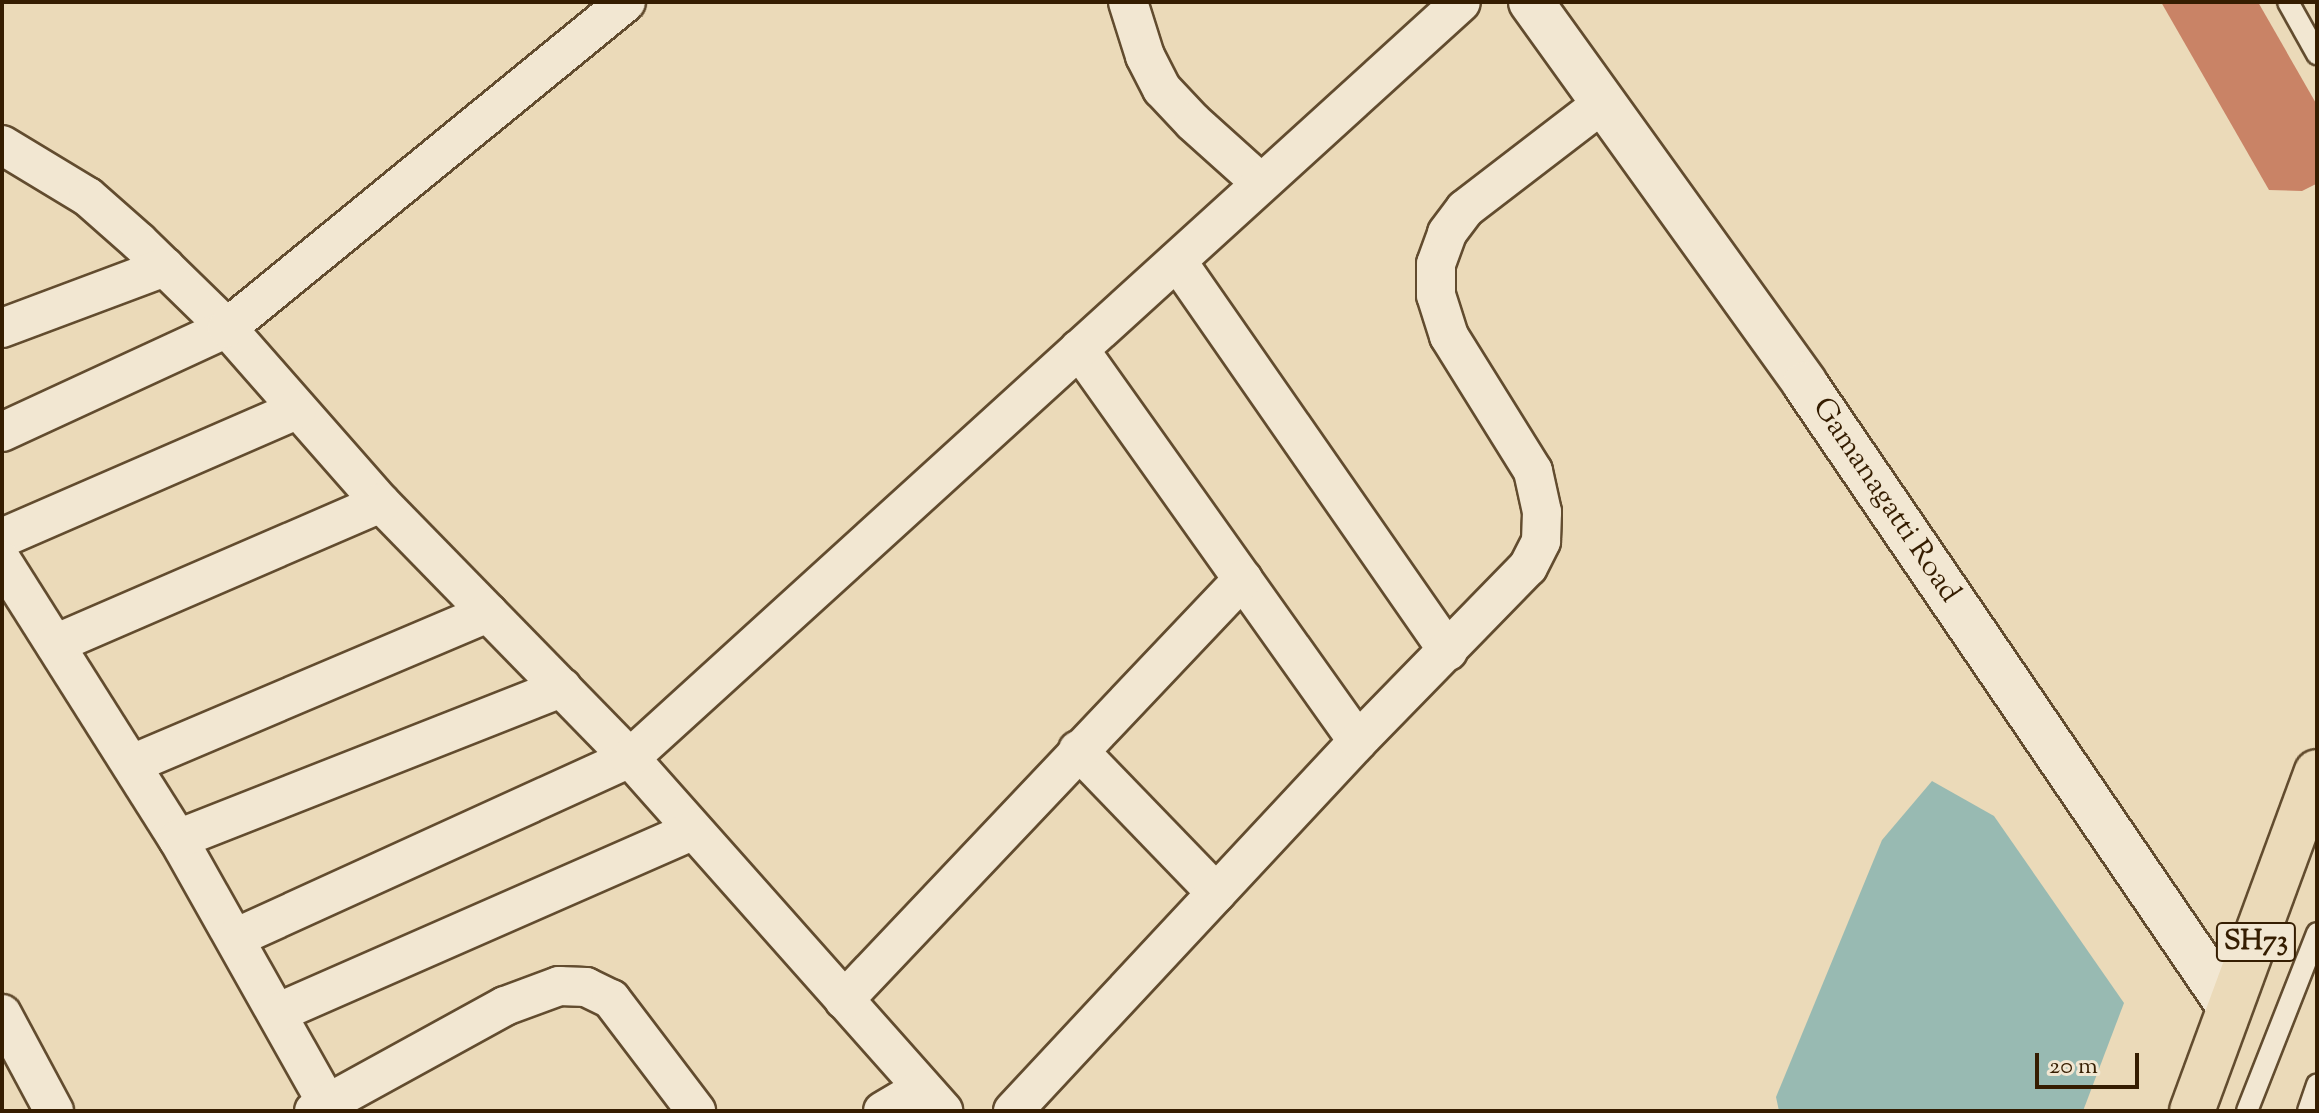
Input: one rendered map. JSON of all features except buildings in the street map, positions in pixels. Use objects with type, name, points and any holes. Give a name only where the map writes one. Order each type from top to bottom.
[{"type":"main road","name":"SH73","points":[[2192,1111],[2317,772]]},
{"type":"street","points":[[2,432],[227,328],[626,2]]},
{"type":"street","points":[[1128,2],[1145,56],[1162,89],[1193,122],[1261,183]]},
{"type":"street","points":[[235,938],[630,758],[1461,2]]},
{"type":"street","name":"Gamanagatti Road","points":[[1531,2],[1805,384],[2229,1006]]},
{"type":"street","points":[[1013,1111],[1358,741],[1528,567],[1541,541],[1542,512],[1533,471],[1449,336],[1436,295],[1436,264],[1447,233],[1465,209],[1602,104]]},
{"type":"street","points":[[2,145],[88,197],[227,328],[381,503],[630,758],[933,1099],[883,1111]]},
{"type":"street","points":[[1177,261],[1448,651]]},
{"type":"street","points":[[2,328],[165,267]]},
{"type":"street","points":[[1079,349],[1358,741]]},
{"type":"street","points":[[2,538],[297,410]]},
{"type":"street","points":[[55,644],[381,503]]},
{"type":"street","points":[[2,561],[178,839],[277,1013],[324,1109],[505,1006],[559,986],[586,987],[611,999],[696,1111]]},
{"type":"street","points":[[844,1000],[1243,579]]},
{"type":"street","points":[[132,764],[488,613]]},
{"type":"street","points":[[178,839],[562,688]]},
{"type":"street","points":[[1078,750],[1216,893]]},
{"type":"street","points":[[277,1013],[693,830]]},
{"type":"street","points":[[2,1014],[14,1062],[54,1111]]},
{"type":"lane","points":[[2288,2],[2317,54]]},
{"type":"lane","points":[[2247,1111],[2317,933]]},
{"type":"lane","points":[[2308,1111],[2317,1085]]},
{"type":"water","points":[[1932,781],[1994,816],[2124,1003],[2083,1111],[1779,1111],[1776,1097],[1882,840]]}]
